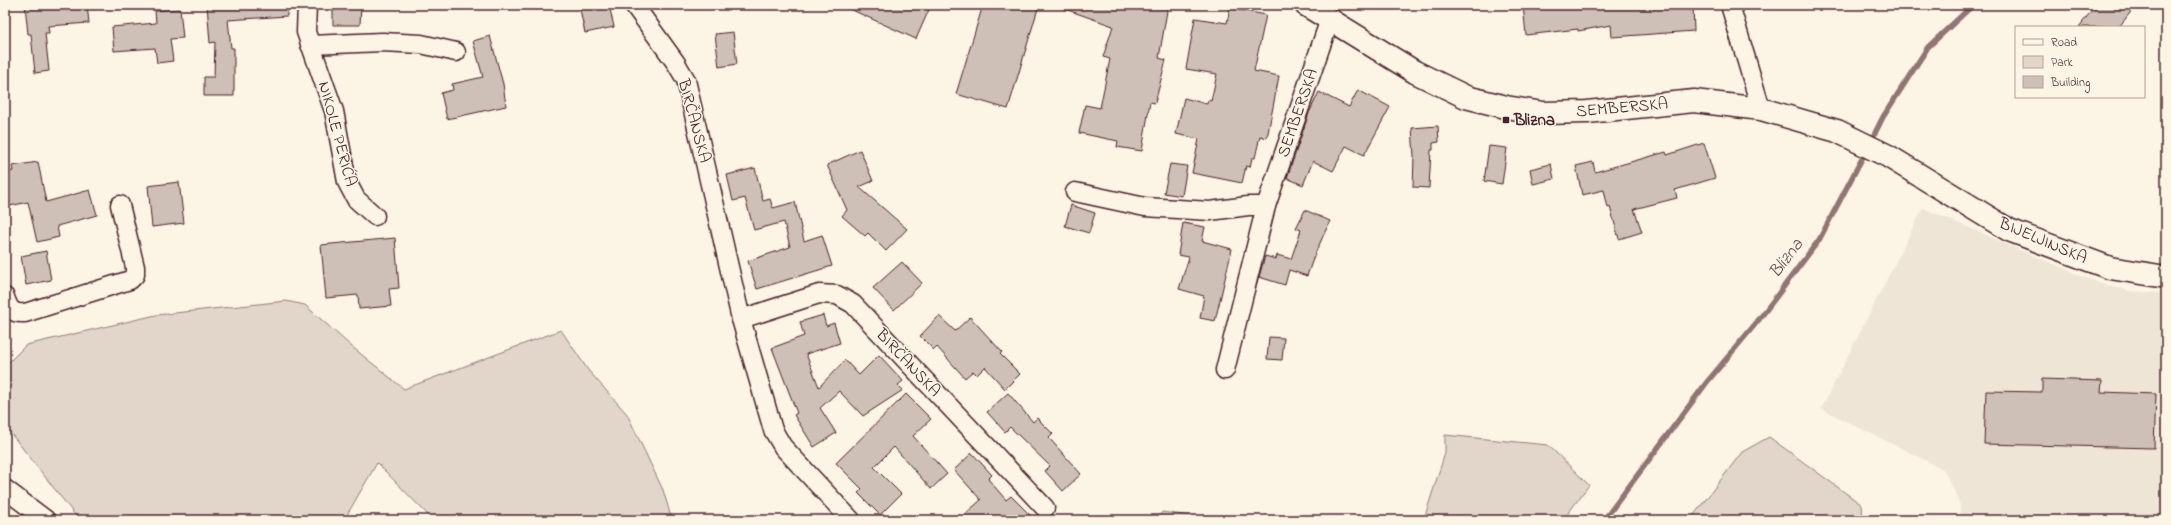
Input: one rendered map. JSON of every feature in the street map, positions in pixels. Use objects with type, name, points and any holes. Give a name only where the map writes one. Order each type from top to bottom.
[{"type":"main road","name":"SEMBERSKA","points":[[1306,5],[1415,72],[1466,96],[1506,107],[1543,113],[1587,112],[1694,101],[1761,109],[1837,131]]},
{"type":"main road","name":"BIJELJINSKA","points":[[1837,131],[1888,156],[2009,230],[2110,268],[2166,277]]},
{"type":"street","name":"NIKOLE PERIĆA","points":[[307,5],[306,32],[334,111],[347,182],[356,199],[375,216]]},
{"type":"street","name":"BIRČANSKA","points":[[634,5],[676,63],[686,80],[741,319],[773,430],[783,447],[851,520]]},
{"type":"street","points":[[1730,5],[1761,109]]},
{"type":"street","name":"SEMBERSKA","points":[[1225,370],[1266,206],[1330,19]]},
{"type":"street","points":[[310,45],[382,42],[421,44],[456,52]]},
{"type":"street","points":[[1075,192],[1145,207],[1210,211],[1248,206],[1266,206]]},
{"type":"street","points":[[5,297],[10,310],[16,314],[25,314],[130,280],[135,275],[135,267],[120,205]]},
{"type":"street","name":"BIRČANSKA","points":[[741,319],[819,294],[837,295],[853,304],[1045,508]]},
{"type":"street","points":[[5,489],[46,520]]},
{"type":"shaded area","points":[[1923,208],[2091,280],[2129,291],[2166,293],[2166,520],[1961,520],[1959,500],[1943,469],[1821,409]]},
{"type":"green space","points":[[286,301],[305,305],[351,346],[404,389],[561,330],[588,370],[627,414],[663,490],[672,520],[433,520],[377,463],[344,520],[79,520],[5,426],[5,366],[26,345],[156,315]]},
{"type":"green space","points":[[1445,435],[1548,445],[1589,485],[1563,520],[1416,520],[1424,519],[1445,453]]},
{"type":"green space","points":[[1769,437],[1862,505],[1863,520],[1690,520],[1742,452]]},
{"type":"green space","points":[[1162,512],[1219,520],[1157,520]]},
{"type":"building","points":[[25,5],[87,5],[89,23],[48,26],[49,33],[45,33],[49,71],[35,73],[31,34],[28,34]]},
{"type":"building","points":[[207,5],[287,5],[287,16],[228,20],[231,48],[234,48],[234,96],[204,96],[204,77],[214,77],[215,42],[210,43]]},
{"type":"building","points":[[333,5],[361,5],[360,25],[333,25]]},
{"type":"building","points":[[579,5],[609,5],[614,27],[585,33]]},
{"type":"building","points":[[841,5],[931,5],[916,39]]},
{"type":"building","points":[[983,5],[1039,5],[1008,109],[956,94]]},
{"type":"building","points":[[1059,5],[1168,5],[1159,58],[1166,60],[1155,103],[1150,102],[1142,151],[1117,147],[1118,141],[1079,133],[1085,105],[1100,108],[1110,59],[1103,57],[1113,26],[1059,7]]},
{"type":"building","points":[[1523,5],[1693,5],[1694,31],[1612,37],[1611,25],[1578,31],[1578,29],[1526,35]]},
{"type":"building","points":[[2096,5],[2136,5],[2120,26],[2080,26]]},
{"type":"building","points":[[1230,8],[1266,15],[1254,71],[1279,76],[1267,138],[1260,136],[1255,158],[1252,158],[1250,167],[1246,166],[1242,183],[1192,173],[1199,139],[1176,134],[1184,98],[1207,104],[1208,100],[1211,101],[1217,74],[1186,69],[1195,18],[1227,23]]},
{"type":"building","points":[[180,9],[183,38],[170,39],[173,61],[157,63],[155,48],[114,51],[112,27],[156,23],[155,11]]},
{"type":"building","points":[[733,32],[737,64],[719,67],[715,34]]},
{"type":"building","points":[[490,36],[503,84],[506,106],[447,119],[441,93],[453,90],[452,84],[483,77],[473,41]]},
{"type":"building","points":[[1358,90],[1390,107],[1364,155],[1346,146],[1333,171],[1313,161],[1303,185],[1287,178],[1309,113],[1319,92],[1349,107]]},
{"type":"building","points":[[1438,126],[1439,142],[1433,143],[1433,150],[1431,150],[1429,188],[1413,187],[1414,156],[1412,128]]},
{"type":"building","points":[[1704,143],[1715,178],[1675,190],[1677,198],[1634,209],[1642,232],[1619,239],[1610,207],[1608,208],[1604,190],[1582,195],[1576,166],[1593,162],[1595,172],[1666,152],[1667,155]]},
{"type":"building","points":[[1489,146],[1507,148],[1502,184],[1484,181]]},
{"type":"building","points":[[860,150],[873,181],[859,187],[907,229],[886,251],[868,233],[865,236],[842,216],[847,210],[827,165]]},
{"type":"building","points":[[38,162],[46,202],[90,190],[97,215],[57,226],[59,237],[37,242],[28,202],[5,207],[5,172],[13,171],[12,166]]},
{"type":"building","points":[[1170,164],[1187,166],[1182,196],[1164,193]]},
{"type":"building","points":[[1551,164],[1554,179],[1533,184],[1530,169]]},
{"type":"building","points":[[755,168],[763,201],[770,199],[773,208],[795,202],[804,241],[822,235],[832,266],[757,289],[748,261],[790,247],[784,222],[754,230],[745,198],[733,201],[727,175]]},
{"type":"building","points":[[179,182],[184,223],[152,227],[148,186]]},
{"type":"building","points":[[1071,205],[1095,213],[1089,233],[1065,226]]},
{"type":"building","points":[[1305,210],[1330,221],[1314,256],[1307,276],[1289,270],[1285,285],[1259,277],[1265,256],[1276,259],[1277,255],[1291,259],[1301,230],[1296,228]]},
{"type":"building","points":[[1183,223],[1205,227],[1202,241],[1232,249],[1215,321],[1200,318],[1204,296],[1179,289],[1189,257],[1178,255]]},
{"type":"building","points":[[395,238],[399,288],[389,289],[391,306],[359,309],[358,295],[326,298],[321,245]]},
{"type":"building","points":[[46,251],[51,280],[26,285],[21,256]]},
{"type":"building","points":[[902,262],[922,283],[894,310],[873,288]]},
{"type":"building","points":[[823,315],[826,326],[834,323],[840,343],[806,354],[819,387],[845,360],[859,375],[879,355],[903,381],[898,385],[903,390],[863,416],[839,391],[820,408],[836,433],[814,447],[794,415],[797,413],[772,348],[804,336],[800,322]]},
{"type":"building","points":[[939,316],[955,331],[970,317],[1002,352],[1000,354],[1020,374],[1005,389],[985,367],[977,375],[973,371],[965,378],[937,347],[934,350],[920,336]]},
{"type":"building","points":[[1269,337],[1284,338],[1282,360],[1267,359]]},
{"type":"building","points":[[2042,379],[2102,381],[2101,392],[2156,394],[2154,448],[1984,444],[1986,391],[2042,392]]},
{"type":"building","points":[[1008,393],[1033,422],[1037,418],[1053,434],[1049,438],[1081,474],[1063,491],[1045,471],[1050,466],[1010,427],[1005,432],[987,412]]},
{"type":"building","points":[[906,394],[931,419],[913,436],[947,474],[931,489],[894,447],[874,467],[901,494],[880,515],[858,493],[862,489],[836,463]]},
{"type":"building","points":[[972,453],[992,475],[988,479],[1006,500],[1011,496],[1035,520],[958,520],[981,500],[954,470]]},
{"type":"waterway","name":"Blizna","points":[[1870,143],[1883,117],[1928,47],[1973,5]]},
{"type":"waterway","name":"Blizna","points":[[1604,520],[1707,382],[1757,322],[1819,240],[1866,151]]},
{"type":"place","name":"Blizna","points":[[1506,120]]}]
